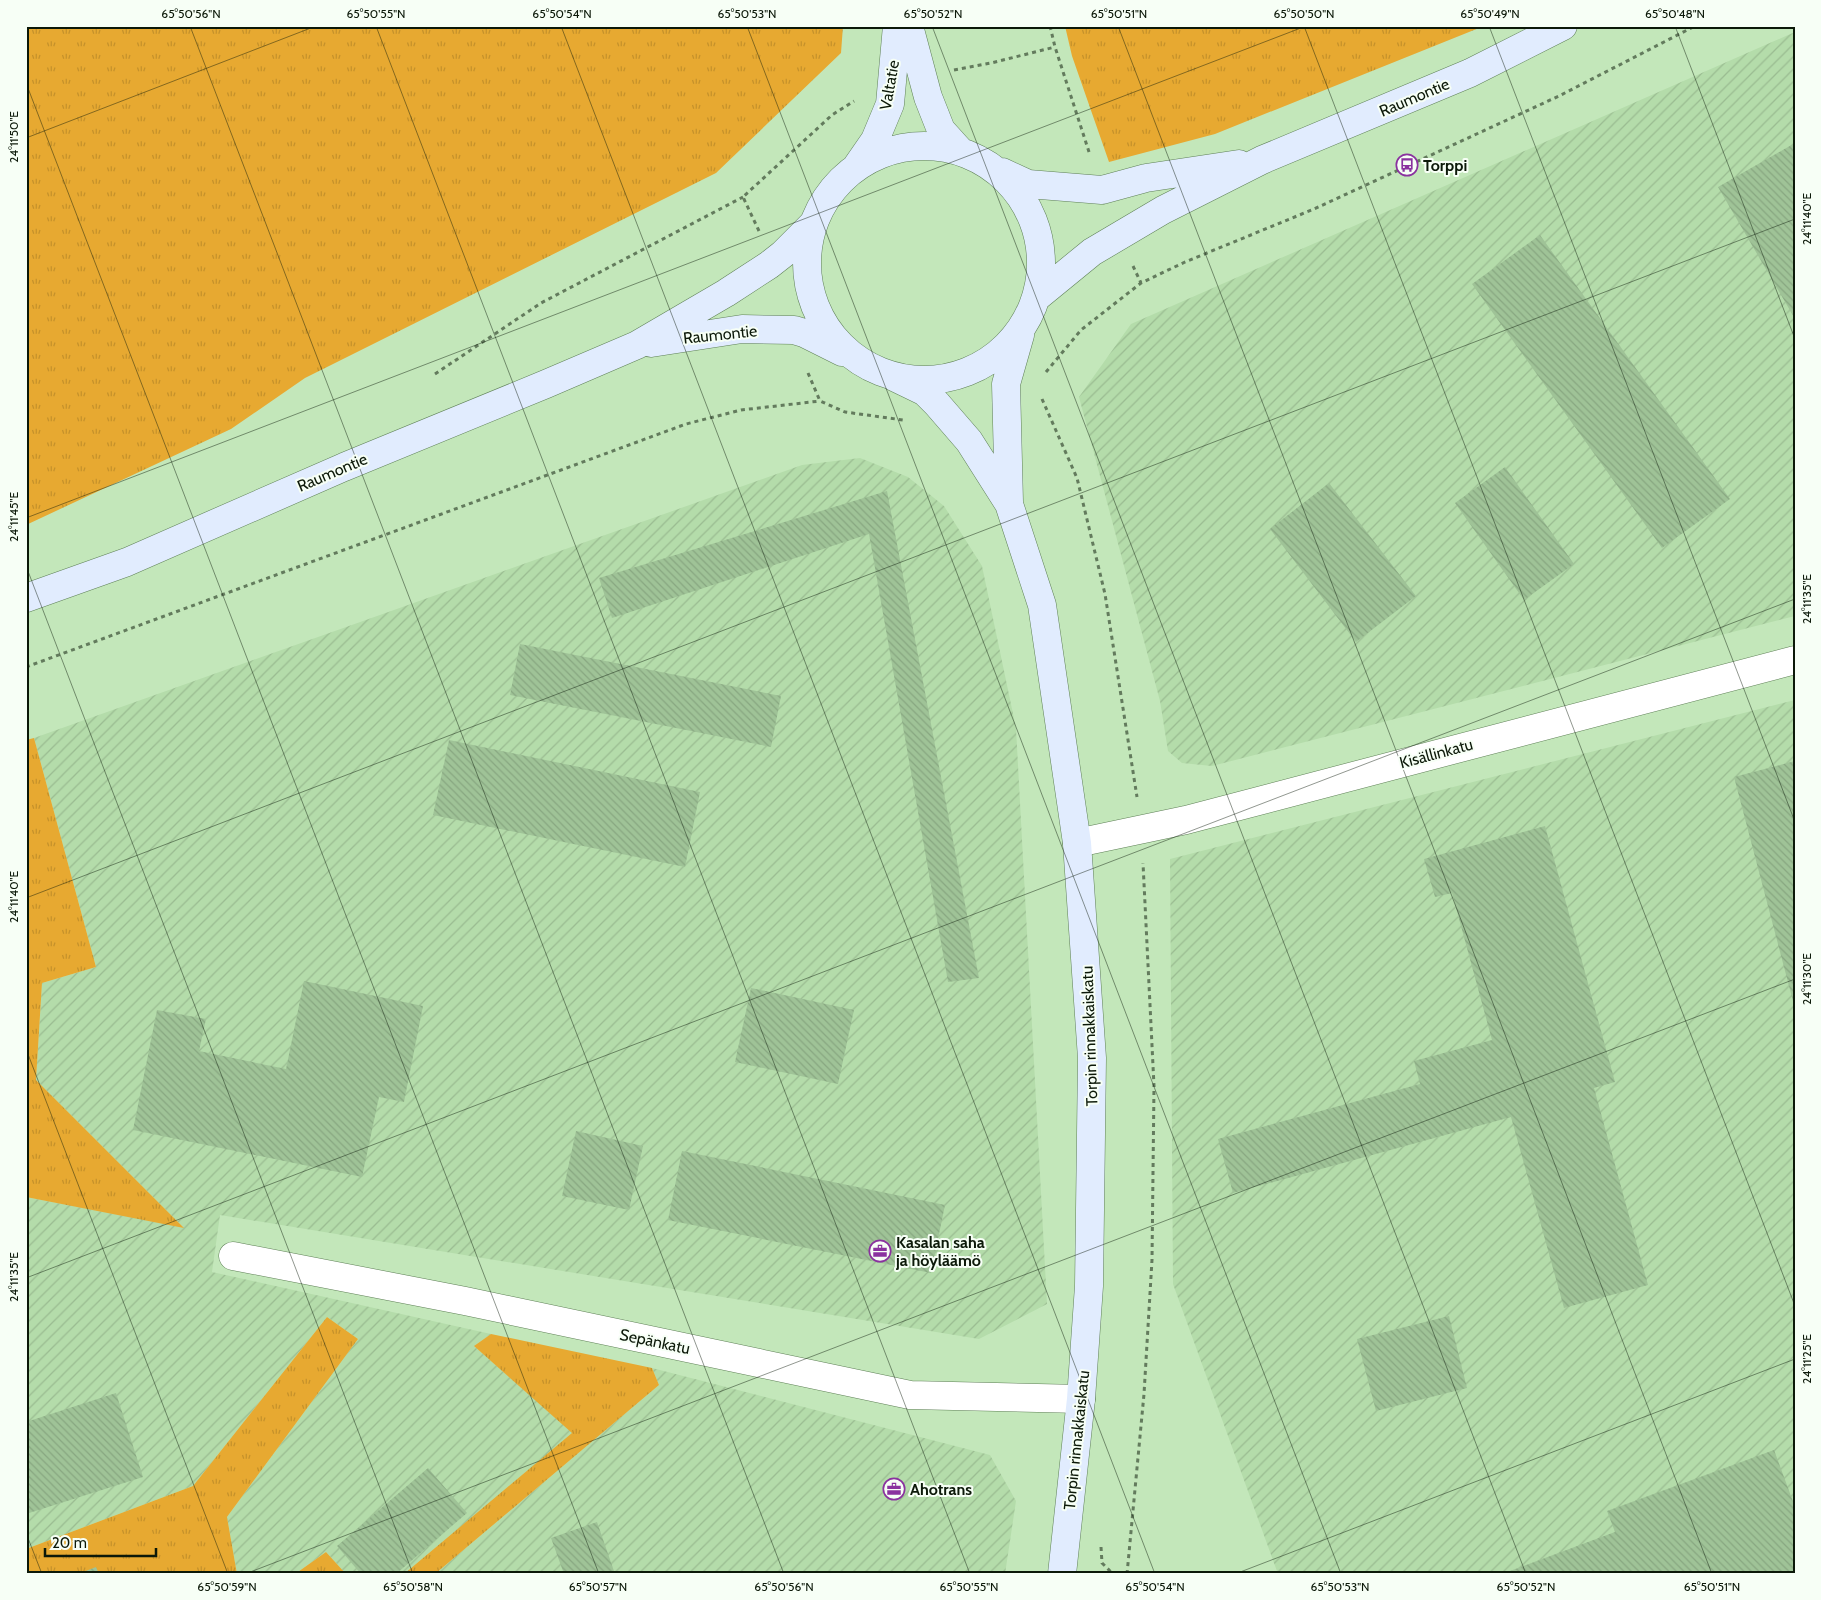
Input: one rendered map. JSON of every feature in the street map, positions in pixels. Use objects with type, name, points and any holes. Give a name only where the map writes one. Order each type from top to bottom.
[{"type":"main road","name":"Valtatie","points":[[856,167],[875,140],[890,104],[897,26]]},
{"type":"main road","name":"Valtatie","points":[[909,26],[928,97],[941,130],[960,151]]},
{"type":"main road","name":"Raumontie","points":[[1037,297],[1092,252],[1163,210],[1262,160],[1470,73],[1563,26]]},
{"type":"main road","points":[[856,360],[830,333],[812,298],[806,261],[814,223],[831,192],[856,167],[889,151],[924,146],[960,151]]},
{"type":"main road","name":"Raumontie","points":[[960,151],[1028,184],[1102,190],[1146,178],[1262,160]]},
{"type":"main road","points":[[894,377],[930,381],[965,374],[996,356],[1021,330],[1037,297],[1042,261],[1035,225],[1018,193],[992,167]]},
{"type":"main road","name":"Raumontie","points":[[26,598],[126,562],[344,467],[637,345],[726,293],[769,265],[783,254],[814,223]]},
{"type":"main road","name":"Raumontie","points":[[637,345],[742,329],[794,330],[804,333],[875,370],[894,377]]},
{"type":"main road","name":"Torpin rinnakkaiskatu","points":[[1021,330],[1006,384],[1010,504],[1042,605],[1077,843],[1092,1058],[1089,1286],[1081,1399],[1062,1574]]},
{"type":"main road","name":"Torpin rinnakkaiskatu","points":[[894,377],[925,392],[949,418],[969,441],[1010,504]]},
{"type":"street","name":"Kisällinkatu","points":[[1077,843],[1186,820],[1795,660]]},
{"type":"street","name":"Sepänkatu","points":[[233,1256],[465,1301],[910,1394],[1081,1399]]},
{"type":"path","points":[[922,75],[991,64],[1055,47],[1050,26]]},
{"type":"path","points":[[1006,402],[1035,385],[1081,330],[1141,283],[1185,262],[1314,209],[1559,96],[1695,26]]},
{"type":"path","points":[[435,374],[541,303],[743,197],[832,115],[871,91],[892,86]]},
{"type":"path","points":[[743,197],[757,224],[769,265]]},
{"type":"path","points":[[794,330],[797,347],[820,401]]},
{"type":"path","points":[[1035,385],[1077,478],[1103,586],[1141,829],[1154,1086],[1152,1260],[1144,1394],[1127,1574]]},
{"type":"path","points":[[26,667],[686,424],[741,410],[820,401],[845,412],[905,421],[936,422],[949,418]]},
{"type":"path","points":[[1100,1544],[1102,1563],[1113,1574]]},
{"type":"shaded area","points":[[1795,32],[1795,616],[1212,766],[1182,763],[1168,751],[1160,701],[1079,397],[1131,324]]},
{"type":"shaded area","points":[[860,458],[908,477],[944,506],[982,566],[1016,728],[1047,1304],[979,1339],[220,1215],[212,1272],[491,1334],[474,1346],[573,1433],[404,1574],[346,1574],[326,1552],[295,1574],[237,1574],[227,1517],[358,1339],[327,1317],[193,1486],[26,1549],[26,1197],[183,1227],[36,1080],[42,983],[96,967],[34,738],[802,465]]},
{"type":"shaded area","points":[[1795,700],[1795,1574],[1278,1574],[1173,1284],[1170,859]]},
{"type":"shaded area","points":[[652,1368],[990,1455],[1016,1501],[1005,1574],[435,1574],[659,1385]]},
{"type":"green space","points":[[26,26],[843,26],[841,53],[716,173],[305,378],[231,429],[26,525]]},
{"type":"green space","points":[[1065,26],[1484,26],[1215,134],[1109,162],[1072,56]]},
{"type":"green space","points":[[34,738],[96,967],[42,983],[36,1080],[184,1228],[26,1197],[26,740]]},
{"type":"green space","points":[[327,1317],[358,1339],[227,1517],[237,1574],[26,1574],[26,1549],[193,1486]]},
{"type":"green space","points":[[491,1334],[652,1368],[659,1385],[435,1574],[404,1574],[572,1433],[474,1346]]},
{"type":"green space","points":[[326,1552],[346,1574],[295,1574]]},
{"type":"building","points":[[1795,143],[1795,319],[1718,187]]},
{"type":"building","points":[[1540,235],[1730,499],[1662,548],[1472,284]]},
{"type":"building","points":[[1505,467],[1574,564],[1524,600],[1455,503]]},
{"type":"building","points":[[1329,483],[1416,596],[1356,642],[1270,529]]},
{"type":"building","points":[[887,491],[979,978],[948,982],[869,534],[612,618],[599,578]]},
{"type":"building","points":[[520,644],[781,696],[771,747],[510,695]]},
{"type":"building","points":[[449,740],[700,792],[685,867],[433,815]]},
{"type":"building","points":[[1795,761],[1795,1005],[1794,1005],[1734,777]]},
{"type":"building","points":[[1545,826],[1615,1082],[1594,1088],[1648,1285],[1564,1308],[1511,1117],[1233,1193],[1218,1139],[1420,1084],[1414,1061],[1492,1040],[1452,893],[1435,897],[1424,859]]},
{"type":"building","points":[[304,981],[423,1006],[404,1102],[379,1097],[362,1177],[133,1130],[157,1010],[206,1019],[199,1051],[286,1069]]},
{"type":"building","points":[[751,988],[854,1010],[838,1084],[735,1062]]},
{"type":"building","points":[[576,1131],[643,1146],[629,1210],[562,1196]]},
{"type":"building","points":[[682,1151],[945,1205],[931,1273],[668,1220]]},
{"type":"building","points":[[1449,1316],[1467,1388],[1376,1411],[1357,1339]]},
{"type":"building","points":[[116,1393],[143,1477],[26,1514],[26,1422]]},
{"type":"building","points":[[1774,1450],[1795,1507],[1795,1574],[1502,1574],[1615,1532],[1607,1511]]},
{"type":"building","points":[[428,1468],[467,1513],[396,1574],[361,1574],[337,1546]]},
{"type":"building","points":[[597,1522],[615,1574],[564,1574],[551,1538]]},
{"type":"building","points":[[96,1567],[99,1574],[78,1574]]},
{"type":"place","name":"Torppi","points":[[1407,165]]},
{"type":"place","name":"Kasalan saha ja höyläämö","points":[[880,1251]]},
{"type":"place","name":"Ahotrans","points":[[894,1489]]}]
